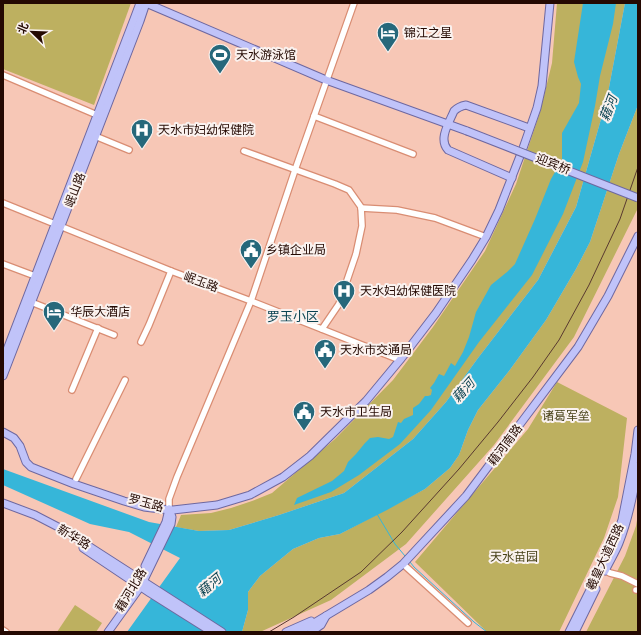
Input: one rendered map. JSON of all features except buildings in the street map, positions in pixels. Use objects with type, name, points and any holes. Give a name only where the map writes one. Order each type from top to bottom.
[{"type":"main road","name":"岷山路","points":[[3,376],[97,116],[140,3]]},
{"type":"main road","name":"岷山路","points":[[4,357],[35,276],[95,136],[146,3]]},
{"type":"main road","name":"迎宾桥","points":[[146,3],[326,80],[467,131],[638,198]]},
{"type":"main road","points":[[169,509],[217,505],[250,495],[283,477],[310,456],[366,401],[436,313],[486,237],[499,210],[522,151],[537,108],[542,86],[550,3]]},
{"type":"main road","points":[[512,178],[448,150],[444,144],[444,136],[454,111],[461,106],[466,105],[529,128]]},
{"type":"main road","name":"藉河南路","points":[[299,632],[369,590],[403,564],[466,496],[578,348],[608,296],[638,236]]},
{"type":"main road","name":"罗玉路","points":[[3,428],[15,435],[33,463],[125,498],[160,505],[169,509]]},
{"type":"main road","name":"羲皇大道西路","points":[[569,632],[605,571],[627,500],[638,430]]},
{"type":"main road","name":"罗玉路","points":[[3,432],[14,438],[20,446],[26,462],[31,467],[74,484],[124,501],[144,507],[169,509]]},
{"type":"main road","name":"羲皇大道西路","points":[[575,632],[618,545],[627,521],[638,466]]},
{"type":"main road","name":"新华路","points":[[3,503],[35,515],[62,529],[140,583]]},
{"type":"main road","name":"新华路","points":[[3,507],[33,517],[60,532],[125,576],[140,583]]},
{"type":"main road","name":"藉河北路","points":[[108,632],[140,583],[168,523],[169,509]]},
{"type":"main road","points":[[140,583],[212,632]]},
{"type":"main road","name":"藉河北路","points":[[104,632],[140,583]]},
{"type":"main road","points":[[152,591],[222,632]]},
{"type":"main road","name":"藉河南路","points":[[286,632],[326,615]]},
{"type":"main road","name":"藉河南路","points":[[310,632],[321,625],[326,615]]},
{"type":"street","points":[[169,509],[169,498],[177,477],[252,301],[295,170],[354,3]]},
{"type":"street","points":[[3,75],[97,116]]},
{"type":"street","points":[[314,116],[413,154]]},
{"type":"street","points":[[95,136],[129,150]]},
{"type":"street","points":[[244,151],[349,190],[361,207],[362,226],[356,254],[339,304],[322,329]]},
{"type":"street","name":"岷玉路","points":[[3,203],[171,271],[252,301],[400,360]]},
{"type":"street","points":[[361,208],[397,210],[435,218],[486,237]]},
{"type":"street","points":[[3,264],[35,276]]},
{"type":"street","points":[[141,342],[171,271]]},
{"type":"street","points":[[31,302],[114,335]]},
{"type":"street","points":[[72,390],[98,328]]},
{"type":"street","points":[[76,479],[125,380]]},
{"type":"street","points":[[403,564],[468,623]]},
{"type":"street","points":[[605,571],[622,576],[637,588]]},
{"type":"green space","points":[[3,3],[131,3],[94,105],[3,69]]},
{"type":"green space","points":[[557,3],[625,3],[607,98],[576,207],[538,280],[446,402],[413,439],[344,493],[229,530],[199,531],[176,527],[181,515],[211,513],[231,508],[272,493],[335,439],[393,380],[433,327],[485,251],[516,184],[540,112],[552,63]]},
{"type":"green space","points":[[638,105],[638,208],[574,337],[494,445],[406,544],[331,600],[260,632],[242,632],[248,610],[248,592],[260,576],[293,549],[319,538],[340,534],[425,489],[450,468],[459,455],[468,430],[478,410],[509,371],[546,320],[590,242],[619,154]]},
{"type":"green space","name":"天水苗园","points":[[557,382],[627,418],[618,497],[604,538],[559,632],[487,632],[415,562],[528,429]]},
{"type":"green space","points":[[638,514],[638,632],[586,632],[625,556],[636,526]]},
{"type":"green space","points":[[75,605],[102,623],[96,632],[57,632]]},
{"type":"water","points":[[583,3],[616,3],[613,24],[600,76],[583,162],[563,214],[532,275],[479,342],[431,410],[400,444],[359,475],[331,492],[294,505],[297,498],[332,481],[344,471],[348,462],[370,438],[378,437],[389,439],[393,437],[398,422],[401,423],[404,419],[413,415],[413,408],[419,404],[425,396],[431,395],[432,390],[430,388],[439,374],[444,376],[451,363],[455,366],[469,337],[476,312],[491,285],[515,264],[551,179],[562,160],[562,133],[579,103],[581,84],[574,62]]},
{"type":"water","name":"藉河","points":[[625,3],[638,3],[638,105],[619,154],[590,242],[546,320],[509,371],[478,410],[468,430],[459,455],[450,468],[425,489],[387,510],[340,534],[319,538],[293,549],[260,576],[248,592],[248,610],[242,632],[127,632],[180,558],[129,532],[90,524],[3,485],[3,469],[149,522],[199,531],[229,530],[344,493],[413,439],[446,402],[538,280],[576,207],[607,98]]},
{"type":"waterway","points":[[377,514],[395,544],[405,556]]},
{"type":"waterway","points":[[410,562],[474,622],[487,632]]},
{"type":"tram line","points":[[269,632],[361,572],[402,532],[459,469],[498,422],[533,377],[559,340],[589,285],[620,219],[638,167]]},
{"type":"place","name":"锦江之星","points":[[388,52]]},
{"type":"place","name":"天水游泳馆","points":[[220,74]]},
{"type":"place","name":"天水市妇幼保健院","points":[[142,150]]},
{"type":"place","name":"乡镇企业局","points":[[251,270]]},
{"type":"place","name":"天水妇幼保健医院","points":[[344,310]]},
{"type":"place","name":"华辰大酒店","points":[[54,332]]},
{"type":"place","name":"天水市交通局","points":[[325,370]]},
{"type":"place","name":"天水市卫生局","points":[[304,432]]},
{"type":"district","name":"罗玉小区","points":[[293,316]]},
{"type":"park label","name":"诸葛军垒","points":[[566,416]]}]
